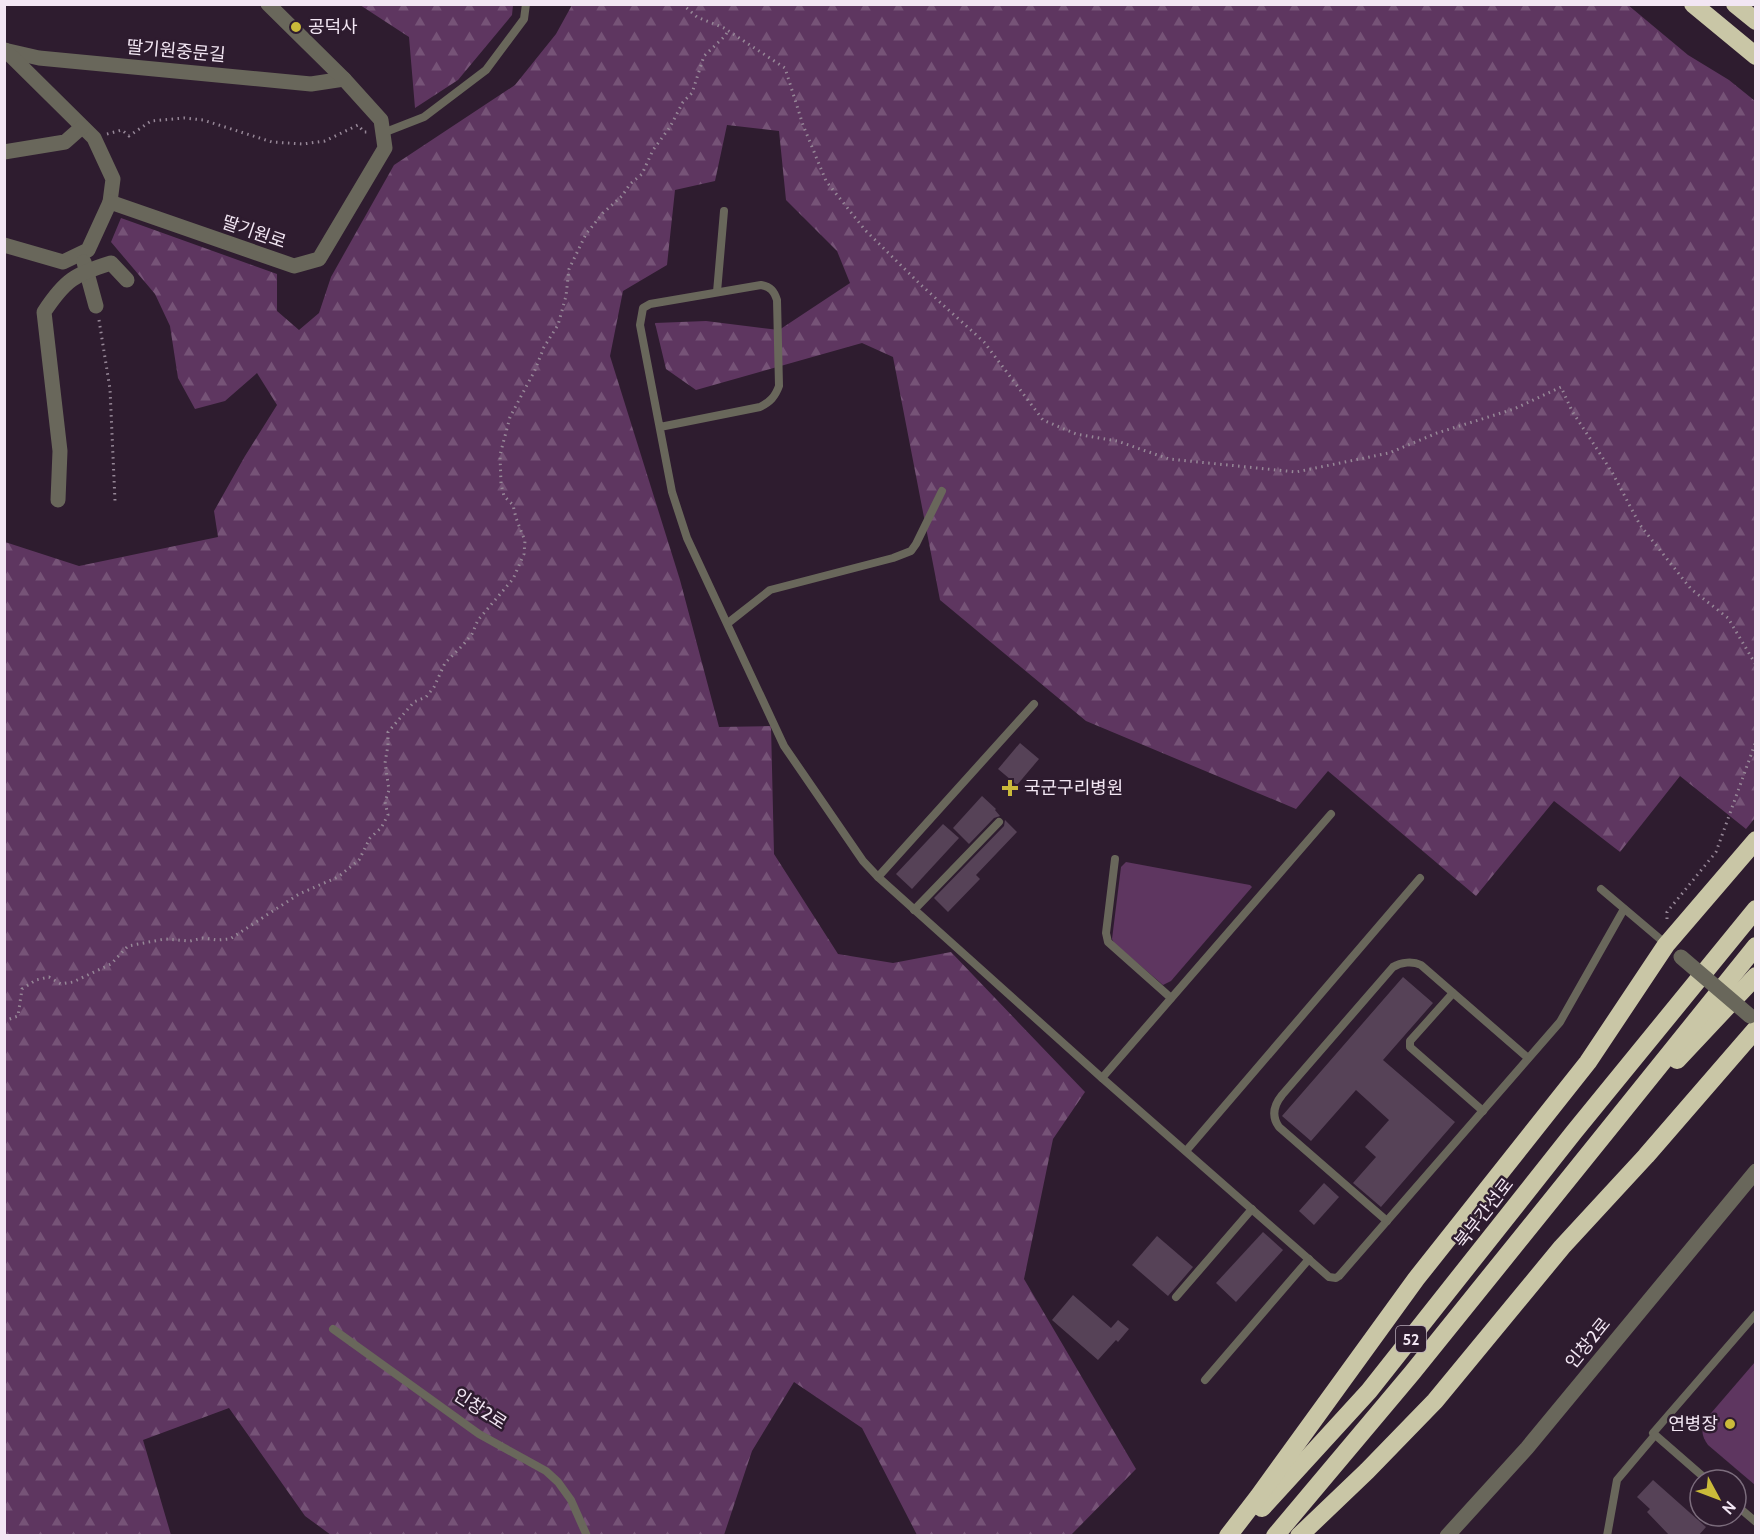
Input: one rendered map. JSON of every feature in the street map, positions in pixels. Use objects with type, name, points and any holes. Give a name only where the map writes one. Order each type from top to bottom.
[{"type":"highway","points":[[1693,4],[1755,56]]},
{"type":"highway","points":[[1735,4],[1755,21]]},
{"type":"highway","points":[[1228,1536],[1410,1287],[1588,1062],[1666,945],[1755,840]]},
{"type":"highway","name":"북부간선로","points":[[1236,1536],[1369,1391],[1574,1132],[1755,909]]},
{"type":"highway","name":"52","points":[[1275,1536],[1412,1373],[1755,946]]},
{"type":"highway","points":[[1613,1122],[1684,1053],[1755,976]]},
{"type":"highway","points":[[1299,1536],[1436,1401],[1562,1247],[1646,1156],[1754,1022]]},
{"type":"street","points":[[268,4],[344,79],[381,120],[383,131]]},
{"type":"street","points":[[4,245],[63,262],[88,250],[110,202],[113,179],[94,138],[5,50]]},
{"type":"street","name":"딸기원중문길","points":[[5,50],[39,58],[311,84],[344,79]]},
{"type":"street","points":[[4,152],[65,142],[82,127]]},
{"type":"street","name":"딸기원로","points":[[110,202],[294,266],[302,264],[319,259],[385,148],[383,131]]},
{"type":"street","points":[[82,253],[96,306]]},
{"type":"street","points":[[58,500],[60,451],[44,312],[71,278],[87,271],[111,263],[127,280]]},
{"type":"street","points":[[1666,945],[1754,1022]]},
{"type":"street","name":"인창2로","points":[[1447,1536],[1527,1448],[1755,1171]]},
{"type":"lane","points":[[383,131],[424,117],[486,70],[524,19],[526,4]]},
{"type":"lane","points":[[717,292],[724,211]]},
{"type":"lane","points":[[660,427],[760,407],[770,402],[779,386],[777,300],[769,287],[761,285],[650,304],[643,308],[640,325],[672,492],[684,529],[784,746],[863,861],[878,877],[1102,1078],[1329,1276],[1336,1278],[1568,1011],[1624,909]]},
{"type":"lane","points":[[728,623],[770,590],[893,558],[911,550],[942,491]]},
{"type":"lane","points":[[878,877],[1034,704]]},
{"type":"lane","points":[[1102,1078],[1331,814]]},
{"type":"lane","points":[[914,910],[999,822]]},
{"type":"lane","points":[[1115,859],[1107,938],[1110,945],[1171,998]]},
{"type":"lane","points":[[1186,1151],[1420,878]]},
{"type":"lane","points":[[1600,889],[1666,945]]},
{"type":"lane","points":[[1387,1221],[1279,1127],[1274,1111],[1282,1095],[1396,965],[1418,963],[1528,1058]]},
{"type":"lane","points":[[1453,993],[1410,1041],[1410,1047],[1482,1111]]},
{"type":"lane","points":[[1176,1297],[1252,1209]]},
{"type":"lane","points":[[1205,1380],[1309,1259]]},
{"type":"lane","points":[[1607,1536],[1617,1480],[1655,1435],[1653,1433],[1755,1314]]},
{"type":"lane","name":"인창2로","points":[[333,1329],[479,1434],[546,1471],[558,1482],[571,1500],[587,1536]]},
{"type":"lane","points":[[1655,1435],[1693,1468]]},
{"type":"path","points":[[682,4],[697,16],[728,31],[785,68],[803,125],[826,181],[865,230],[984,342],[1044,420],[1076,434],[1117,441],[1169,459],[1296,472],[1389,453],[1437,433],[1514,409],[1561,387],[1572,411],[1612,472],[1640,525],[1691,588],[1728,618],[1755,664]]},
{"type":"path","points":[[4,1021],[18,1016],[22,989],[36,980],[49,977],[61,984],[73,982],[111,964],[128,946],[165,939],[190,941],[203,938],[230,939],[299,894],[338,878],[359,860],[370,838],[381,828],[388,815],[385,802],[389,790],[385,764],[388,732],[414,702],[426,697],[434,687],[445,663],[472,634],[478,620],[513,579],[524,554],[525,541],[513,505],[504,496],[501,484],[500,455],[514,406],[536,370],[544,347],[558,325],[566,296],[569,269],[574,257],[586,234],[603,213],[642,174],[653,150],[670,127],[683,102],[692,93],[704,56],[728,31]]},
{"type":"path","points":[[94,138],[122,130],[129,136],[151,122],[184,118],[202,120],[272,142],[303,144],[325,141],[358,124],[364,132],[383,131]]},
{"type":"path","points":[[96,306],[110,389],[115,501]]},
{"type":"path","points":[[1666,945],[1668,939],[1667,912],[1716,852],[1755,741]]},
{"type":"green space","points":[[513,4],[512,15],[458,80],[415,108],[409,37],[360,5],[348,5]]},
{"type":"green space","points":[[572,5],[1628,5],[1688,55],[1729,80],[1755,101],[1755,818],[1746,829],[1680,776],[1620,852],[1554,801],[1476,896],[1328,771],[1296,809],[1086,721],[940,600],[893,357],[862,343],[696,390],[666,369],[655,323],[706,321],[779,330],[850,283],[837,251],[786,200],[779,131],[727,125],[715,181],[675,190],[667,265],[623,291],[610,356],[680,580],[719,727],[771,726],[774,854],[838,954],[893,963],[951,952],[1085,1092],[1053,1139],[1024,1279],[1136,1469],[1070,1536],[917,1535],[862,1428],[794,1382],[752,1451],[724,1535],[331,1535],[305,1516],[229,1408],[143,1440],[171,1535],[5,1536],[5,542],[79,566],[218,537],[214,511],[277,405],[257,373],[225,401],[195,409],[178,378],[170,326],[155,294],[111,242],[121,218],[277,274],[277,311],[299,330],[319,313],[331,277],[394,165],[515,85],[556,34]]},
{"type":"green space","points":[[1126,862],[1252,887],[1171,981],[1163,985],[1112,939],[1121,867]]},
{"type":"green space","name":"연병장","points":[[1755,1362],[1755,1485],[1748,1479],[1748,1468],[1735,1468],[1708,1445],[1702,1432],[1706,1419]]},
{"type":"building","points":[[1020,743],[1039,759],[1017,785],[998,769]]},
{"type":"building","points":[[982,796],[1000,816],[994,818],[969,844],[953,828]]},
{"type":"building","points":[[1005,820],[1017,832],[976,875],[980,879],[948,912],[934,898],[1004,826]]},
{"type":"building","points":[[943,824],[959,838],[912,889],[896,874]]},
{"type":"building","points":[[1403,977],[1433,1003],[1383,1060],[1455,1122],[1381,1207],[1353,1183],[1376,1157],[1365,1147],[1389,1120],[1356,1090],[1311,1141],[1282,1116]]},
{"type":"building","points":[[1324,1183],[1339,1197],[1314,1225],[1299,1211]]},
{"type":"building","points":[[1263,1232],[1283,1250],[1236,1302],[1216,1283]]},
{"type":"building","points":[[1157,1236],[1193,1267],[1168,1296],[1132,1265]]},
{"type":"building","points":[[1073,1295],[1111,1328],[1118,1320],[1129,1329],[1098,1360],[1052,1320]]},
{"type":"building","points":[[1653,1480],[1688,1511],[1688,1528],[1705,1528],[1698,1536],[1670,1536],[1647,1512],[1650,1509],[1637,1497]]},
{"type":"place","name":"공덕사","points":[[296,27]]},
{"type":"place","name":"국군구리병원","points":[[1010,788]]},
{"type":"place","name":"연병장","points":[[1730,1424]]}]
